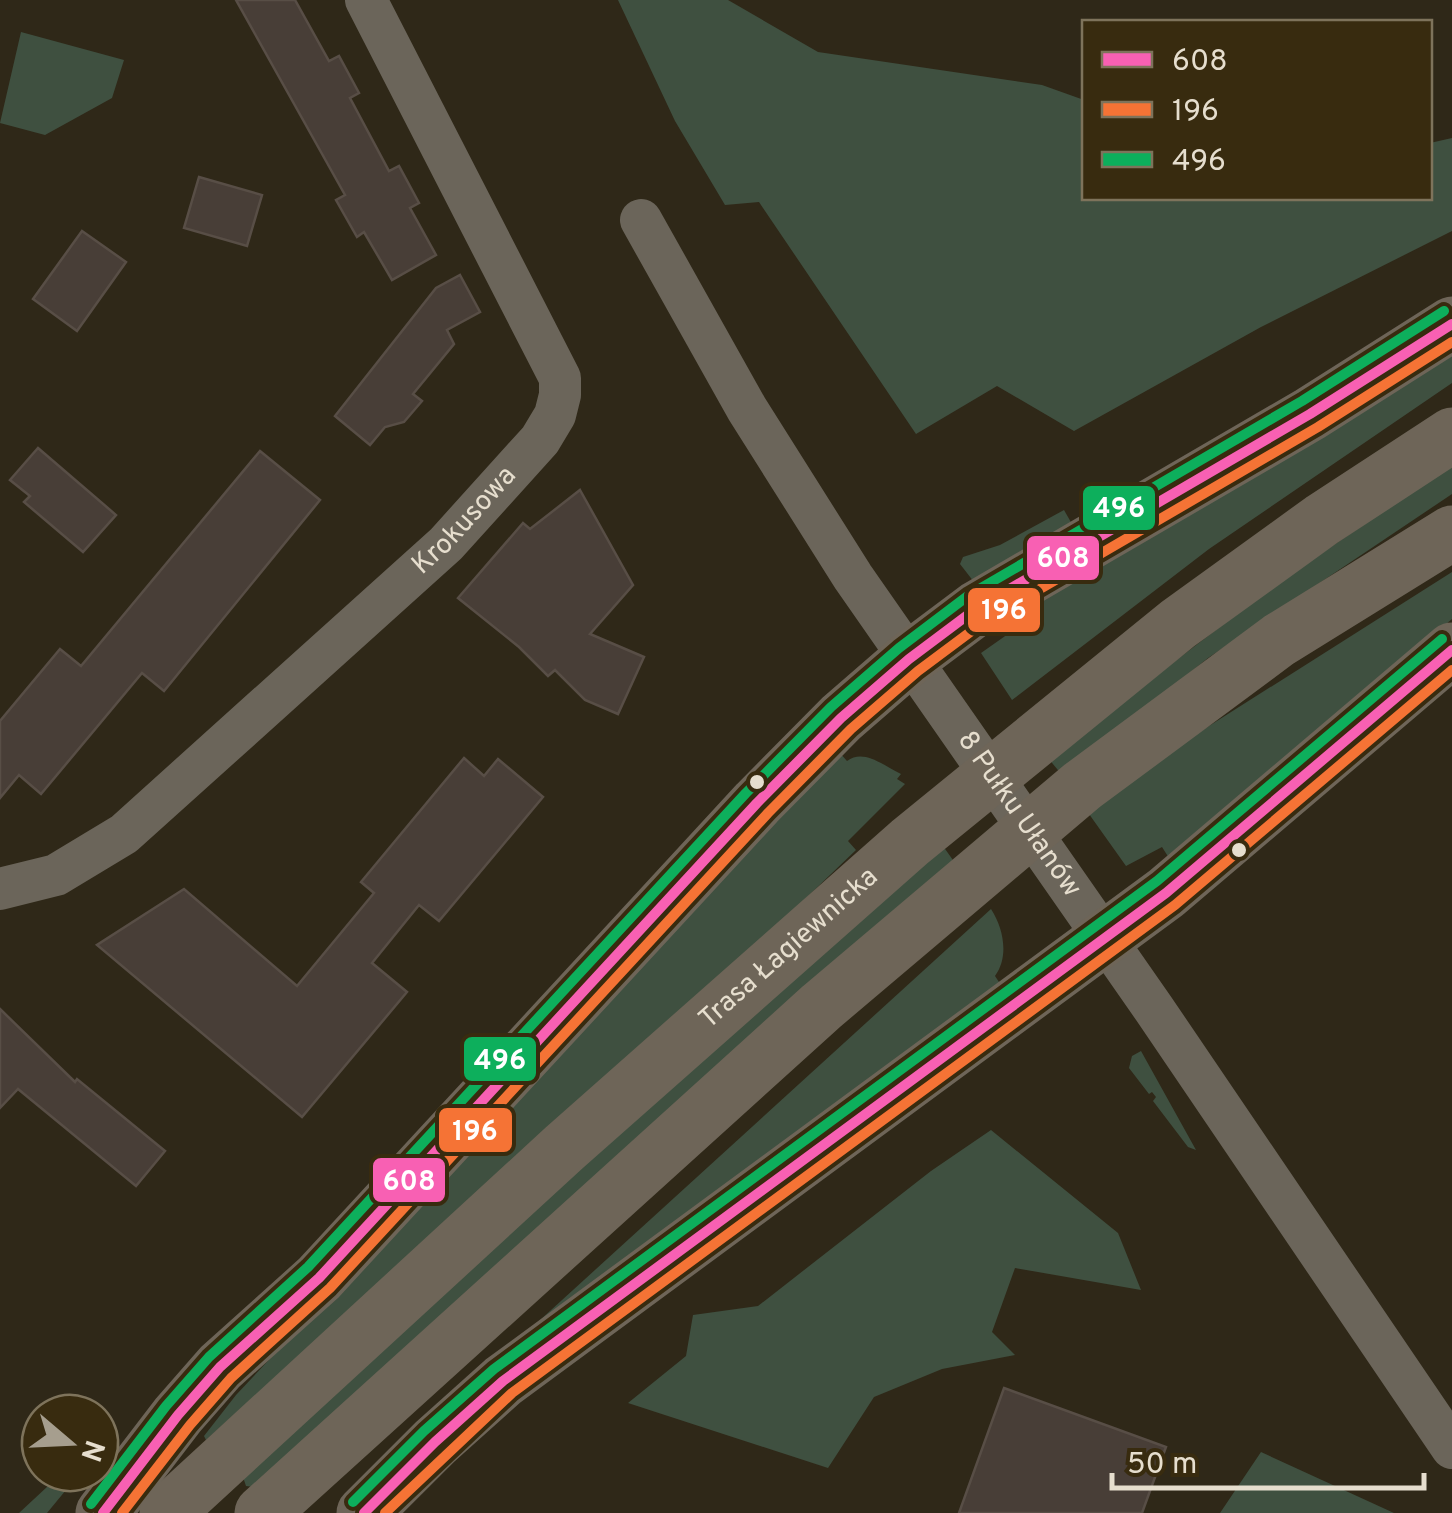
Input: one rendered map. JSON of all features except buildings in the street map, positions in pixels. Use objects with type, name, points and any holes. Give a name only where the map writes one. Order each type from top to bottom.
[{"type":"main road","points":[[103,1513],[220,1367],[320,1278],[756,803],[841,718],[909,659],[977,608],[1310,414],[1452,324]]},
{"type":"main road","name":"Trasa Łagiewnicka","points":[[166,1513],[564,1148],[910,842],[1178,624],[1322,520],[1452,435]]},
{"type":"main road","points":[[262,1513],[820,1007],[1082,786],[1279,640],[1452,533]]},
{"type":"main road","points":[[364,1513],[434,1442],[554,1341],[1166,893],[1452,650]]},
{"type":"street","name":"Krokusowa","points":[[0,889],[56,875],[124,834],[446,544],[540,440],[555,415],[560,378],[366,0]]},
{"type":"street","name":"8 Pułku Ułanów","points":[[641,220],[747,409],[852,577],[960,728],[1452,1448]]},
{"type":"green space","points":[[618,0],[728,0],[818,52],[1042,85],[1082,99],[1082,200],[1432,200],[1432,143],[1452,138],[1452,231],[1261,327],[1074,431],[997,386],[916,434],[759,202],[725,205],[675,121]]},
{"type":"green space","points":[[21,32],[124,60],[112,98],[45,135],[0,123]]},
{"type":"green space","points":[[1452,355],[1452,383],[1209,549],[1012,700],[981,653],[1008,634],[1001,621]]},
{"type":"green space","points":[[1452,465],[1452,494],[1208,658],[1062,775],[1048,758],[1279,582]]},
{"type":"green space","points":[[1064,510],[1072,524],[974,582],[960,564],[963,557],[1000,545]]},
{"type":"green space","points":[[1452,572],[1452,619],[1169,858],[1162,847],[1126,866],[1089,814],[1146,766]]},
{"type":"green space","points":[[839,752],[847,761],[860,756],[881,763],[901,774],[897,779],[905,784],[848,841],[856,850],[779,924],[206,1440],[204,1436],[236,1395]]},
{"type":"green space","points":[[943,846],[955,863],[254,1487],[246,1486],[243,1477],[510,1227]]},
{"type":"green space","points":[[991,909],[1003,943],[1002,960],[995,976],[1001,985],[437,1414]]},
{"type":"green space","points":[[1141,1051],[1196,1150],[1188,1147],[1153,1101],[1156,1097],[1152,1092],[1149,1094],[1129,1068],[1132,1056]]},
{"type":"green space","points":[[991,1130],[1118,1233],[1141,1290],[1015,1268],[992,1332],[1015,1355],[942,1369],[874,1397],[828,1468],[628,1403],[686,1356],[693,1315],[758,1306],[931,1171]]},
{"type":"green space","points":[[1261,1452],[1394,1513],[1220,1513]]},
{"type":"green space","points":[[40,1493],[64,1493],[47,1513],[19,1513]]},
{"type":"transit line","name":"496","points":[[91,1504],[209,1357],[308,1267],[746,793],[831,707],[969,595],[1302,401],[1444,311]]},
{"type":"transit line","name":"608","points":[[103,1513],[220,1367],[319,1278],[757,803],[841,718],[909,659],[977,608],[1310,414],[1452,324]]},
{"type":"transit line","name":"196","points":[[122,1513],[231,1378],[330,1288],[768,813],[851,729],[918,671],[985,621],[1318,427],[1452,342]]},
{"type":"transit line","name":"496","points":[[353,1502],[494,1369],[1157,881],[1442,639]]},
{"type":"transit line","name":"608","points":[[364,1513],[503,1381],[1166,893],[1452,650]]},
{"type":"transit line","name":"196","points":[[385,1513],[512,1393],[1175,905],[1452,670]]}]
